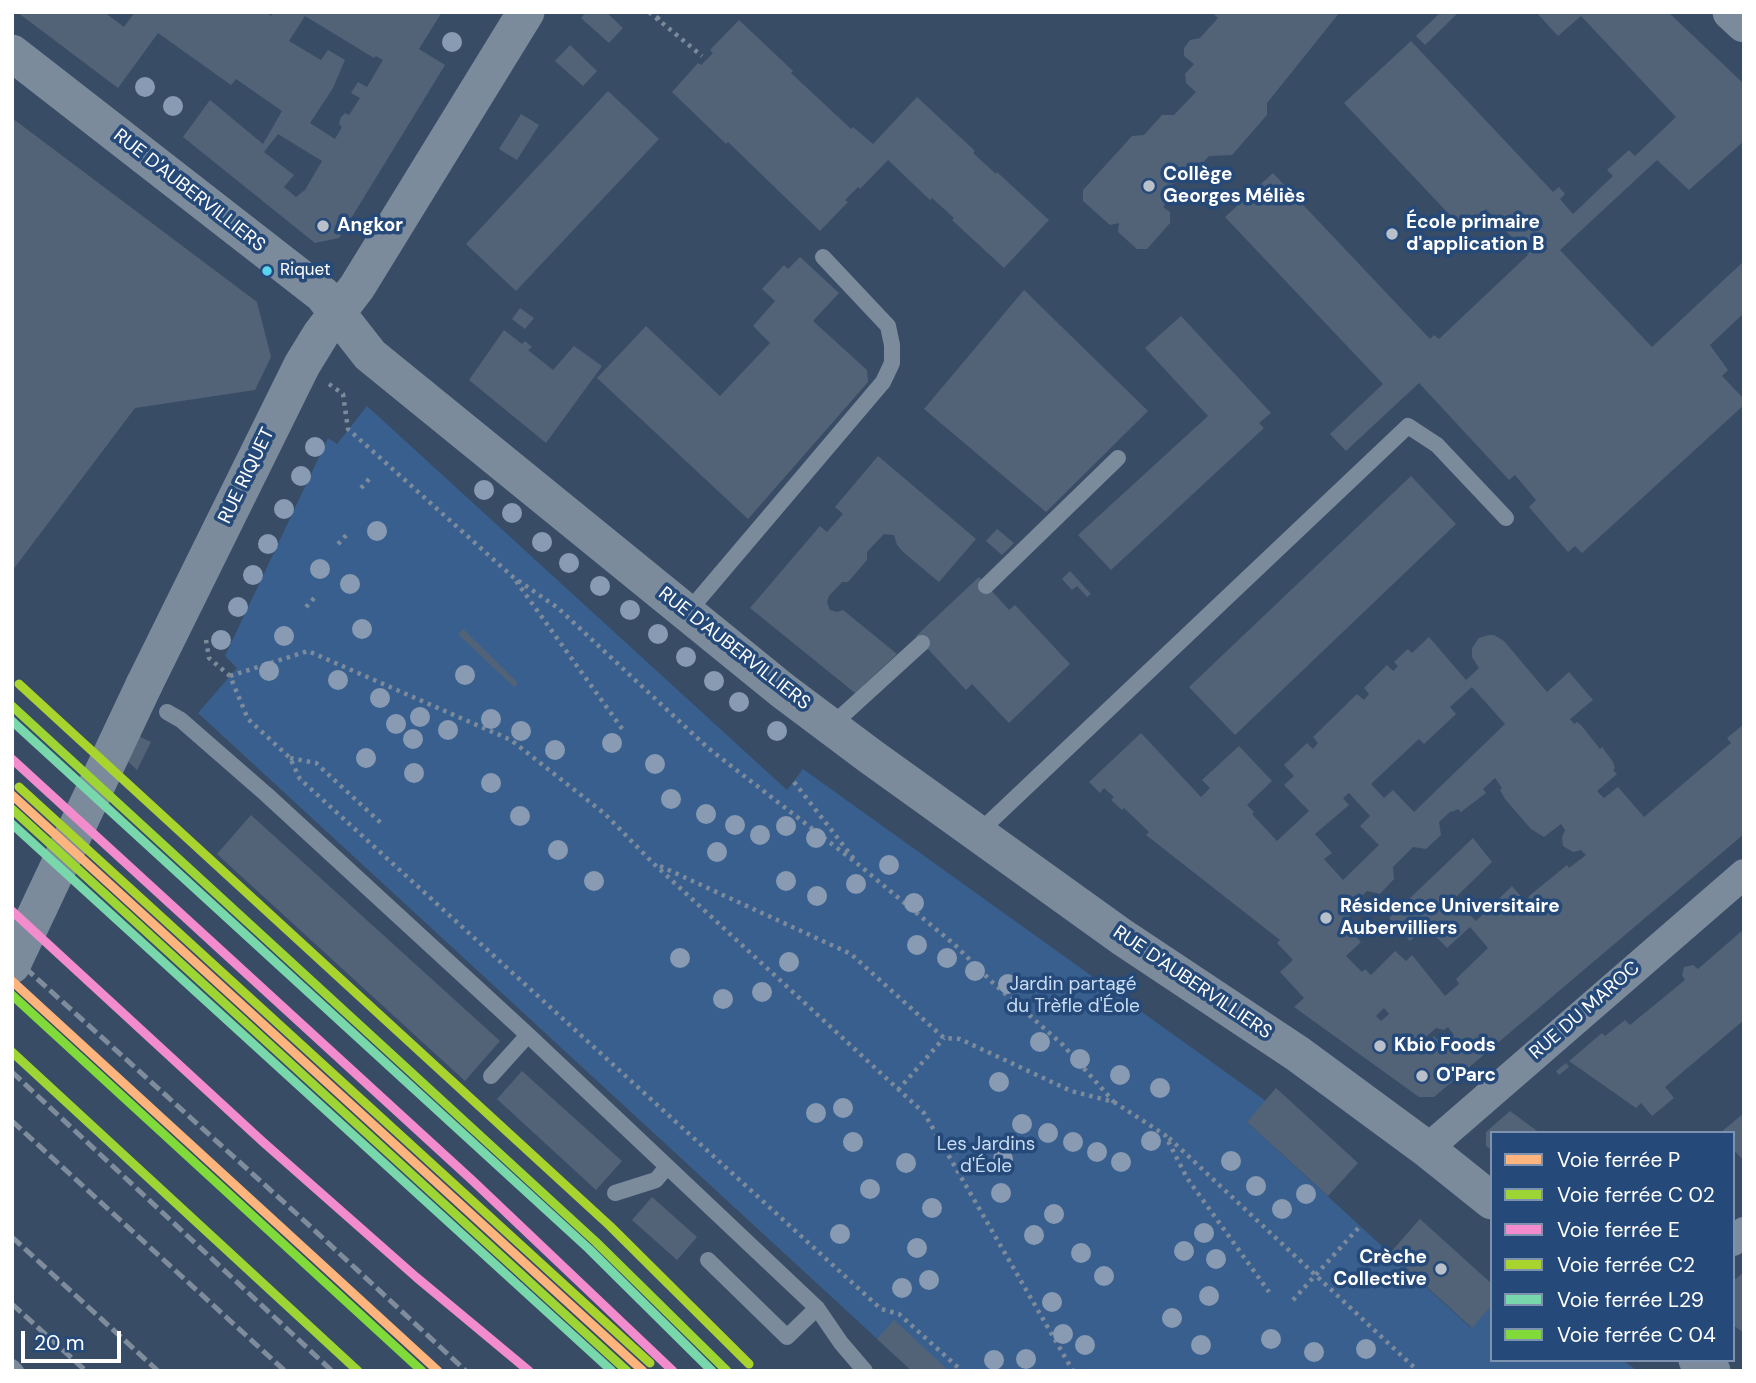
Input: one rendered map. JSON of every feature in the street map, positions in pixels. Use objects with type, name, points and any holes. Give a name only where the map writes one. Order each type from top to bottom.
[{"type":"street","name":"RUE RIQUET","points":[[12,965],[156,698],[302,365],[357,287],[526,12]]},
{"type":"street","points":[[1731,12],[1744,24]]},
{"type":"street","name":"RUE D'AUBERVILLIERS","points":[[12,53],[323,295],[370,355],[782,690],[1122,937],[1298,1054],[1490,1198]]},
{"type":"street","name":"RUE DU MAROC","points":[[1427,1149],[1744,874]]},
{"type":"lane","points":[[687,613],[883,382],[892,363],[888,326],[823,257]]},
{"type":"lane","points":[[977,834],[1408,426],[1437,446],[1506,518]]},
{"type":"lane","points":[[986,586],[1118,458]]},
{"type":"lane","points":[[832,725],[922,643]]},
{"type":"lane","points":[[156,698],[267,795],[528,1035],[817,1308],[841,1343],[865,1371]]},
{"type":"lane","points":[[491,1076],[528,1035]]},
{"type":"lane","points":[[615,1193],[656,1180],[666,1168]]},
{"type":"lane","points":[[708,1260],[787,1337],[817,1308]]},
{"type":"lane","points":[[12,1367],[16,1371]]},
{"type":"path","points":[[649,12],[702,56]]},
{"type":"path","points":[[657,19],[663,12]]},
{"type":"path","points":[[326,381],[343,394],[348,429],[513,577],[558,608],[708,748],[859,865],[955,945],[1063,1045],[1114,1102],[1165,1135],[1418,1371]]},
{"type":"path","points":[[361,488],[371,477]]},
{"type":"path","points":[[338,544],[349,532]]},
{"type":"path","points":[[513,577],[623,730]]},
{"type":"path","points":[[306,607],[316,596]]},
{"type":"path","points":[[205,632],[209,658],[230,676],[247,719],[290,758],[300,779],[881,1309],[900,1314],[962,1371]]},
{"type":"path","points":[[230,676],[308,651],[511,740],[605,814],[653,863],[924,1113],[1073,1371]]},
{"type":"path","points":[[290,758],[316,763],[381,823]]},
{"type":"path","points":[[794,782],[859,865]]},
{"type":"path","points":[[653,863],[851,954],[944,1038],[960,1039],[1071,1091],[1114,1102]]},
{"type":"path","points":[[898,1090],[944,1038]]},
{"type":"path","points":[[1165,1135],[1187,1178],[1269,1292]]},
{"type":"path","points":[[1293,1300],[1361,1225]]},
{"type":"green space","name":"Les Jardins d'Éole","points":[[367,406],[787,790],[803,769],[1266,1101],[1247,1122],[1471,1328],[1490,1307],[1490,1362],[1625,1362],[1638,1371],[912,1371],[198,713],[237,668],[225,656],[328,438],[337,444]]},
{"type":"building","points":[[17,12],[104,12],[124,27],[135,12],[266,12],[271,16],[274,12],[442,12],[419,49],[445,65],[339,238],[315,243],[183,137],[210,100],[263,144],[282,111],[236,79],[231,85],[158,33],[118,88]],"holes":[[[305,16],[374,58],[376,56],[383,60],[367,87],[358,82],[351,93],[360,98],[349,115],[345,113],[341,117],[339,124],[342,127],[335,139],[310,123],[333,88],[345,60],[328,50],[321,60],[289,41]],[[278,134],[322,161],[305,190],[296,197],[284,187],[294,175],[264,152]]]},
{"type":"building","points":[[586,12],[606,12],[623,28],[609,43],[581,18]]},
{"type":"building","name":"Collège Georges Méliès","points":[[1212,12],[1340,12],[1267,103],[1267,115],[1232,155],[1209,156],[1201,165],[1190,166],[1171,186],[1172,197],[1163,207],[1170,212],[1170,223],[1147,249],[1137,249],[1118,232],[1119,223],[1110,225],[1083,201],[1083,190],[1132,136],[1144,135],[1162,115],[1174,115],[1196,92],[1186,83],[1185,74],[1194,64],[1184,56],[1184,48],[1190,40],[1200,38],[1218,18]]},
{"type":"building","points":[[1441,12],[1459,12],[1425,45],[1416,36]]},
{"type":"building","points":[[1536,12],[1668,12],[1744,84],[1744,141],[1689,190],[1657,160],[1560,250],[1652,347],[1744,261],[1744,313],[1710,345],[1728,370],[1722,376],[1744,399],[1744,405],[1582,553],[1575,546],[1568,552],[1529,507],[1536,500],[1515,475],[1509,480],[1419,383],[1346,451],[1330,434],[1383,384],[1225,217],[1273,173],[1430,339],[1434,335],[1439,339],[1528,255],[1486,209],[1464,230],[1344,103],[1411,41],[1553,192],[1559,187],[1565,194],[1560,199],[1573,214],[1613,176],[1607,170],[1629,150],[1635,156],[1676,117],[1581,16],[1558,36]]},
{"type":"building","points":[[739,20],[851,129],[853,127],[873,144],[917,97],[975,151],[973,153],[1049,220],[1004,268],[952,220],[954,218],[932,198],[930,200],[888,160],[860,189],[858,187],[845,200],[848,202],[820,231],[672,92],[698,63],[701,65],[713,53],[710,50]]},
{"type":"building","points":[[570,45],[597,71],[583,86],[555,61]]},
{"type":"building","points":[[608,91],[659,139],[516,291],[466,244]]},
{"type":"building","points":[[521,114],[539,125],[517,160],[499,149]]},
{"type":"building","points":[[12,118],[257,302],[271,357],[255,390],[135,408],[12,571]]},
{"type":"building","points":[[800,257],[839,293],[813,321],[867,370],[868,382],[748,519],[597,378],[646,326],[720,396],[770,343],[753,326],[775,301],[762,289],[784,265],[788,269]]},
{"type":"building","points":[[1024,290],[1148,411],[1046,512],[924,409]]},
{"type":"building","points":[[520,308],[534,318],[525,329],[512,319]]},
{"type":"building","points":[[1181,316],[1271,413],[1259,423],[1264,428],[1111,570],[1078,535],[1208,416],[1145,348]]},
{"type":"building","points":[[504,330],[522,344],[525,341],[532,347],[528,350],[553,370],[574,346],[602,366],[546,443],[469,380]]},
{"type":"building","points":[[878,456],[976,539],[939,582],[903,552],[894,535],[884,534],[867,552],[867,560],[848,582],[842,582],[829,596],[827,602],[830,610],[843,610],[897,654],[855,693],[750,608],[820,526],[827,532],[843,514],[835,507]]},
{"type":"building","points":[[1411,476],[1456,524],[1235,735],[1189,687]]},
{"type":"building","points":[[997,529],[1014,543],[1002,555],[986,541]]},
{"type":"building","points":[[1070,571],[1091,594],[1087,597],[1077,586],[1072,590],[1062,579]]},
{"type":"building","points":[[979,577],[1009,610],[1015,605],[1070,664],[1009,723],[972,684],[966,690],[916,636]]},
{"type":"building","points":[[463,629],[518,683],[514,687],[458,634]]},
{"type":"building","points":[[1494,635],[1504,641],[1547,692],[1569,672],[1593,700],[1570,719],[1574,724],[1577,722],[1581,725],[1600,749],[1602,747],[1613,762],[1613,770],[1617,774],[1597,791],[1604,798],[1618,787],[1644,817],[1731,743],[1727,738],[1744,724],[1744,834],[1434,1097],[1419,1097],[1294,1007],[1304,998],[1280,972],[1293,960],[1277,943],[1280,940],[1146,835],[1149,832],[1124,808],[1122,810],[1111,800],[1114,797],[1104,788],[1100,793],[1089,782],[1141,733],[1201,797],[1210,788],[1202,780],[1239,746],[1272,781],[1247,805],[1277,841],[1309,811],[1284,785],[1294,776],[1284,765],[1307,743],[1313,749],[1318,743],[1313,737],[1357,694],[1364,700],[1369,694],[1364,688],[1387,665],[1393,671],[1398,666],[1394,662],[1408,649],[1412,653],[1429,637],[1466,680],[1479,668],[1472,657],[1472,648],[1479,638]],"holes":[[[1472,687],[1505,724],[1414,812],[1393,790],[1384,798],[1371,784],[1419,739],[1424,744],[1456,714],[1450,707]],[[1495,778],[1505,799],[1531,829],[1544,837],[1561,824],[1565,830],[1562,837],[1563,846],[1573,852],[1581,850],[1586,855],[1569,868],[1567,865],[1529,896],[1527,903],[1512,886],[1476,921],[1454,899],[1492,862],[1473,838],[1389,918],[1410,941],[1426,926],[1447,948],[1470,927],[1488,948],[1456,979],[1459,984],[1445,996],[1412,955],[1406,961],[1395,951],[1371,975],[1365,969],[1362,972],[1346,956],[1361,942],[1343,923],[1353,913],[1348,909],[1367,891],[1380,894],[1394,879],[1393,867],[1413,847],[1426,849],[1441,835],[1439,822],[1451,811],[1458,809],[1461,812],[1486,793],[1483,789]],[[1349,793],[1370,816],[1360,826],[1379,845],[1343,880],[1324,859],[1332,853],[1315,834],[1349,805],[1343,798]],[[1384,1008],[1389,1014],[1381,1021],[1376,1016]],[[1448,1027],[1454,1035],[1449,1039],[1447,1036],[1436,1039],[1434,1036],[1428,1044],[1432,1048],[1425,1054],[1415,1047],[1436,1028],[1444,1030]]]},
{"type":"building","points":[[130,732],[151,742],[137,770],[120,754]]},
{"type":"building","points":[[251,815],[500,1041],[465,1081],[217,854]]},
{"type":"building","points":[[1744,929],[1744,1020],[1665,1087],[1674,1098],[1652,1116],[1641,1103],[1636,1108],[1569,1061],[1602,1033],[1605,1036],[1625,1020],[1630,1025],[1685,980],[1682,975],[1684,967],[1693,965],[1698,969]]},
{"type":"building","points":[[1566,1063],[1569,1067],[1559,1075],[1556,1071]]},
{"type":"building","points":[[522,1071],[622,1161],[596,1190],[497,1099]]},
{"type":"building","points":[[1276,1088],[1358,1163],[1328,1196],[1247,1122]]},
{"type":"building","points":[[1510,1111],[1537,1131],[1490,1131],[1490,1149],[1486,1146],[1486,1132]]},
{"type":"building","points":[[1744,1113],[1744,1161],[1735,1151],[1735,1131],[1722,1131]]},
{"type":"building","points":[[652,1197],[697,1237],[677,1260],[632,1220]]},
{"type":"building","name":"Crèche Collective","points":[[1420,1219],[1490,1282],[1490,1307],[1472,1328],[1390,1253]]},
{"type":"building","points":[[1744,1272],[1744,1333],[1735,1326],[1735,1279]]},
{"type":"building","points":[[894,1320],[949,1371],[912,1371],[877,1339]]},
{"type":"railway","points":[[12,956],[466,1371]]},
{"type":"railway","points":[[12,1072],[332,1371]]},
{"type":"railway","points":[[12,1121],[285,1371]]},
{"type":"railway","points":[[12,1237],[158,1371]]},
{"type":"railway","points":[[12,1304],[86,1371]]},
{"type":"rail line","name":"C2","points":[[19,684],[610,1226],[749,1364]]},
{"type":"rail line","name":"L29","points":[[12,721],[589,1249],[712,1371]]},
{"type":"rail line","name":"E","points":[[12,759],[473,1181],[673,1371]]},
{"type":"rail line","name":"C2","points":[[19,787],[650,1363]]},
{"type":"rail line","name":"P","points":[[12,795],[643,1371]]},
{"type":"rail line","name":"L29","points":[[12,824],[612,1371]]},
{"type":"rail line","name":"E","points":[[12,911],[263,1142],[416,1277],[529,1371]]},
{"type":"rail line","name":"P","points":[[12,981],[438,1371]]},
{"type":"transit line","points":[[12,706],[596,1242],[727,1371]]},
{"type":"transit line","points":[[12,809],[627,1371]]},
{"type":"transit line","points":[[12,995],[422,1371]]},
{"type":"transit line","points":[[12,1052],[358,1371]]},
{"type":"place","name":"Collège Georges Méliès","points":[[1149,186]]},
{"type":"place","name":"Angkor","points":[[323,226]]},
{"type":"place","name":"École primaire d'application B","points":[[1392,234]]},
{"type":"place","name":"Riquet","points":[[267,271]]},
{"type":"place","name":"Résidence Universitaire Aubervilliers","points":[[1326,918]]},
{"type":"place","name":"Kbio Foods","points":[[1380,1046]]},
{"type":"place","name":"O'Parc","points":[[1422,1076]]},
{"type":"place","name":"Crèche Collective","points":[[1441,1269]]},
{"type":"park label","name":"Jardin partagé du Trèfle d'Éole","points":[[1073,996]]}]
